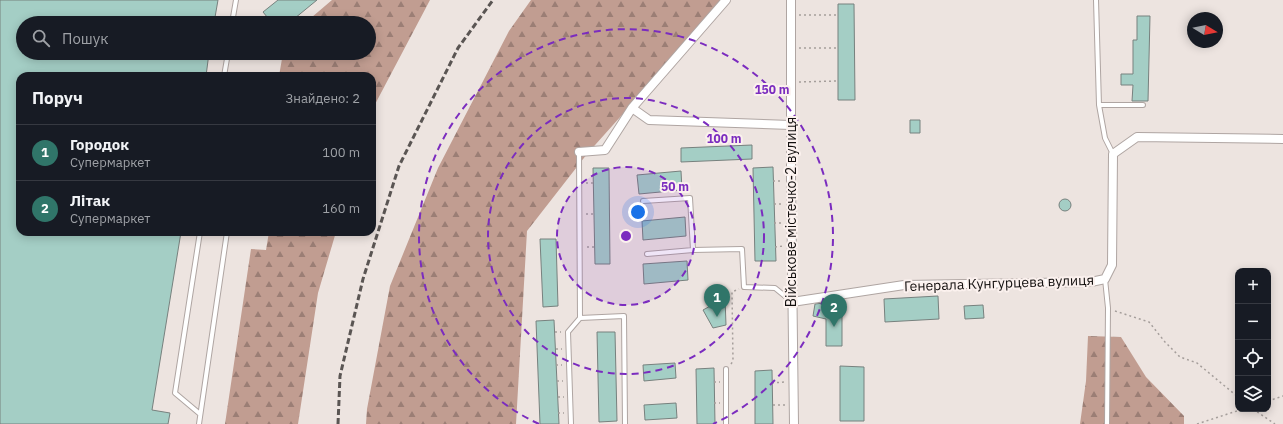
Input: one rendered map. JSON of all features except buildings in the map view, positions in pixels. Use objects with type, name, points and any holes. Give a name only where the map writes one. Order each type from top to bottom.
[{"type":"street","points":[[579,152],[605,150],[632,108],[726,0]]},
{"type":"street","name":"Військове містечко-2 вулиця","points":[[791,0],[794,424]]},
{"type":"street","points":[[632,108],[650,120],[791,125]]},
{"type":"street","points":[[1113,154],[1137,137],[1283,139]]},
{"type":"street","name":"Генерала Кунгурцева вулиця","points":[[792,302],[904,285],[1091,282],[1106,279],[1112,265],[1113,154]]},
{"type":"lane","points":[[233,16],[236,0]]},
{"type":"lane","points":[[1096,0],[1099,105],[1105,138],[1113,154]]},
{"type":"lane","points":[[225,72],[227,60]]},
{"type":"lane","points":[[1099,105],[1143,105]]},
{"type":"lane","points":[[571,424],[568,332],[580,318],[579,152]]},
{"type":"lane","points":[[643,201],[690,198],[693,250]]},
{"type":"lane","points":[[199,236],[175,393],[200,414]]},
{"type":"lane","points":[[199,424],[226,236]]},
{"type":"lane","points":[[647,254],[693,250],[742,249],[744,287],[775,288],[792,302]]},
{"type":"lane","points":[[1106,279],[1108,308],[1107,424]]},
{"type":"lane","points":[[580,318],[624,316],[625,424]]},
{"type":"lane","points":[[726,369],[726,424]]},
{"type":"path","points":[[791,15],[838,15]]},
{"type":"path","points":[[791,48],[838,48]]},
{"type":"path","points":[[791,82],[838,81]]},
{"type":"path","points":[[580,214],[594,214]]},
{"type":"path","points":[[580,247],[595,247]]},
{"type":"path","points":[[726,369],[733,361],[732,292],[744,287]]},
{"type":"path","points":[[1108,308],[1124,315],[1149,322],[1165,342],[1180,357],[1198,363],[1235,394]]},
{"type":"path","points":[[772,383],[793,382]]},
{"type":"path","points":[[1271,400],[1283,396]]},
{"type":"path","points":[[773,405],[794,404]]},
{"type":"path","points":[[1197,424],[1235,412]]},
{"type":"path","points":[[1257,412],[1275,424]]},
{"type":"green space","points":[[332,0],[430,0],[376,102],[376,72],[280,72],[282,60],[376,60],[376,16],[313,16]]},
{"type":"green space","points":[[531,0],[725,0],[587,154],[527,231],[516,424],[366,424],[367,409],[390,286],[438,168],[509,31]]},
{"type":"green space","points":[[268,236],[335,236],[318,293],[298,424],[225,424],[251,249],[266,250]]},
{"type":"green space","points":[[1088,336],[1121,337],[1146,377],[1184,416],[1184,424],[1080,424],[1086,381]]},
{"type":"railway","points":[[338,424],[340,376],[363,279],[399,166],[458,48],[493,0]]},
{"type":"place","name":"Городок","points":[[717,317]]},
{"type":"place","name":"Літак","points":[[834,327]]}]
